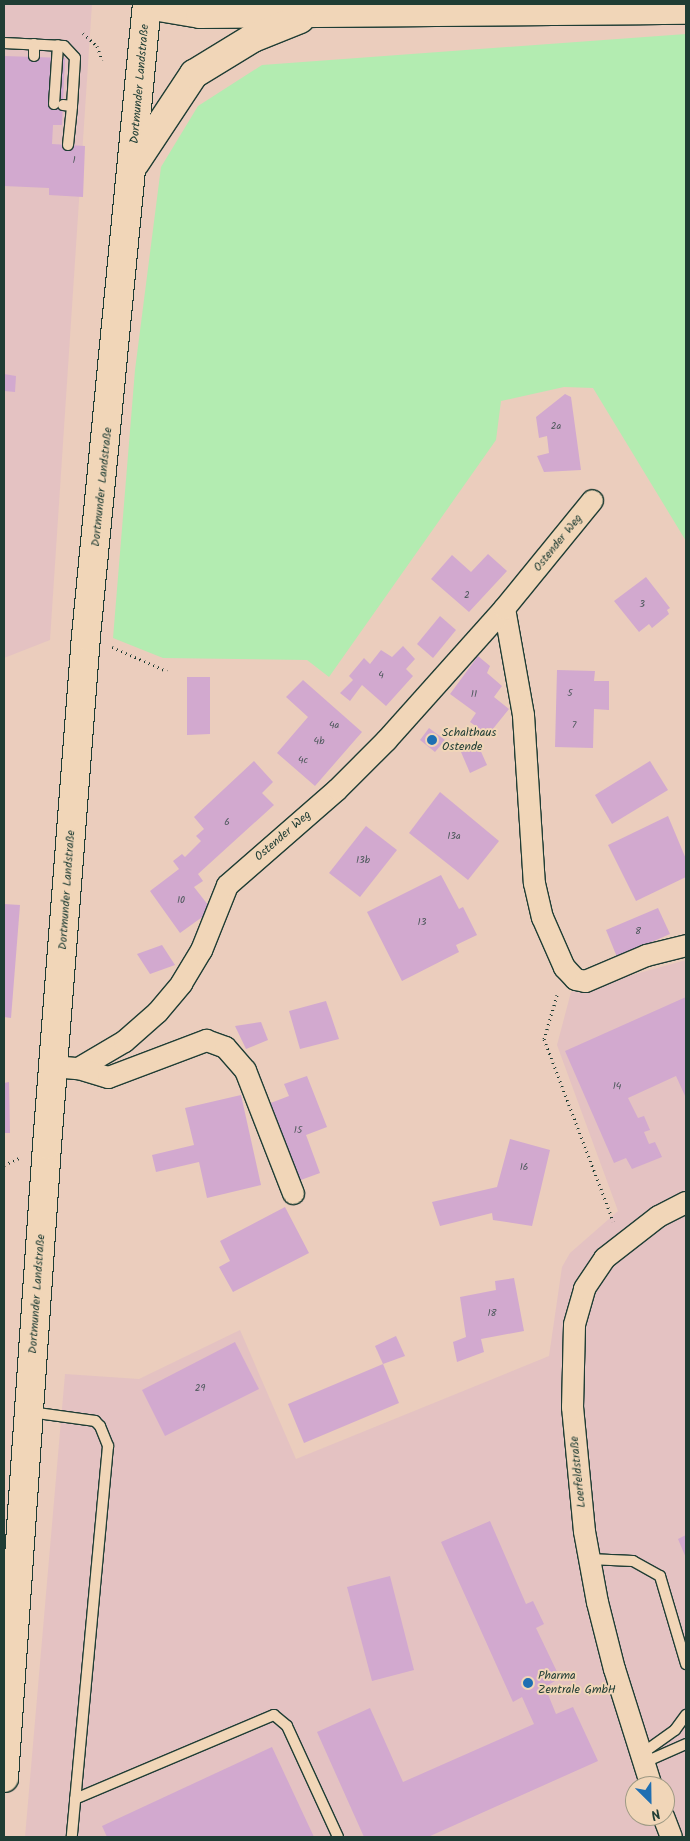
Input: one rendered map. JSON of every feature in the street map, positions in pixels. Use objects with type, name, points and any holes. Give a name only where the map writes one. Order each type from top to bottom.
[{"type":"main road","points":[[145,4],[200,14],[501,8],[686,10]]},
{"type":"main road","name":"Dortmunder Landstraße","points":[[4,1778],[28,1412],[66,1067],[86,636],[134,166],[145,4]]},
{"type":"main road","points":[[134,166],[194,74],[253,38],[316,13]]},
{"type":"street","name":"Ostender Weg","points":[[66,1067],[124,1041],[157,1012],[181,983],[201,950],[227,886],[337,789],[379,747],[504,608],[592,500]]},
{"type":"street","points":[[504,608],[523,715],[534,883],[542,918],[564,967],[575,979],[585,981],[646,955],[686,944]]},
{"type":"street","points":[[66,1067],[108,1077],[206,1040],[225,1047],[244,1070],[293,1193]]},
{"type":"street","name":"Loerfeldstraße","points":[[648,1776],[614,1669],[589,1559],[572,1407],[574,1324],[590,1276],[620,1242],[658,1216],[686,1202]]},
{"type":"lane","points":[[4,43],[64,46],[76,58],[63,105]]},
{"type":"lane","points":[[34,44],[34,56]]},
{"type":"lane","points":[[58,46],[68,145]]},
{"type":"lane","points":[[28,1412],[95,1421],[100,1426],[108,1446],[72,1837]]},
{"type":"lane","points":[[589,1559],[633,1561],[660,1576],[686,1664]]},
{"type":"lane","points":[[75,1799],[274,1715],[287,1726],[338,1837]]},
{"type":"lane","points":[[642,1759],[675,1730],[686,1715]]},
{"type":"lane","points":[[642,1759],[686,1744]]},
{"type":"path","points":[[83,33],[97,46],[102,60]]},
{"type":"path","points":[[86,636],[166,671]]},
{"type":"path","points":[[564,967],[544,1039],[620,1242]]},
{"type":"shaded area","points":[[4,4],[92,4],[50,640],[4,658]]},
{"type":"shaded area","points":[[686,960],[686,1837],[25,1837],[65,1374],[139,1379],[240,1330],[296,1459],[549,1356],[562,1267],[570,1253],[618,1211],[557,1045],[571,992]]},
{"type":"green space","points":[[686,34],[686,541],[593,388],[564,387],[501,401],[496,440],[329,677],[307,660],[163,658],[113,638],[135,370],[161,167],[198,106],[262,65]]},
{"type":"building","points":[[4,56],[65,58],[62,125],[53,125],[52,144],[85,146],[83,197],[49,195],[49,188],[4,186]]},
{"type":"building","points":[[4,374],[16,376],[15,392],[4,391]]},
{"type":"building","points":[[565,394],[571,397],[581,470],[544,472],[537,456],[549,453],[547,436],[539,438],[536,417]]},
{"type":"building","points":[[488,554],[507,571],[469,612],[431,579],[452,555],[471,572]]},
{"type":"building","points":[[646,577],[670,608],[667,610],[669,614],[652,628],[649,624],[639,632],[614,601]]},
{"type":"building","points":[[440,616],[456,630],[433,658],[417,644]]},
{"type":"building","points":[[403,646],[415,659],[406,669],[413,676],[386,706],[362,685],[350,701],[340,693],[353,680],[349,676],[364,658],[370,664],[381,650],[392,657]]},
{"type":"building","points":[[478,656],[490,666],[487,673],[502,686],[494,697],[509,709],[488,735],[470,722],[476,713],[450,694]]},
{"type":"building","points":[[557,670],[595,671],[594,681],[609,681],[609,710],[594,709],[593,748],[555,747]]},
{"type":"building","points":[[187,677],[210,677],[210,734],[187,735]]},
{"type":"building","points":[[303,680],[362,732],[315,786],[277,753],[308,717],[286,697]]},
{"type":"building","name":"Schalthaus Ostende","points":[[429,728],[445,740],[435,752],[420,740]]},
{"type":"building","points":[[478,745],[487,765],[470,773],[461,752]]},
{"type":"building","points":[[254,761],[273,782],[262,793],[274,805],[198,874],[203,881],[194,887],[212,910],[180,933],[150,891],[179,869],[173,861],[182,854],[185,857],[201,841],[196,836],[204,829],[194,817]]},
{"type":"building","points":[[650,761],[668,790],[612,824],[595,795]]},
{"type":"building","points":[[440,792],[499,841],[468,880],[409,833]]},
{"type":"building","points":[[668,816],[686,859],[686,877],[636,901],[608,845]]},
{"type":"building","points":[[366,826],[397,850],[360,897],[329,873]]},
{"type":"building","points":[[441,875],[459,909],[463,907],[477,935],[456,945],[459,952],[402,981],[367,912]]},
{"type":"building","points":[[4,904],[20,905],[11,1018],[4,1017]]},
{"type":"building","points":[[658,908],[670,934],[617,957],[606,930]]},
{"type":"building","points":[[162,945],[175,965],[150,974],[137,954]]},
{"type":"building","points":[[686,997],[686,1098],[676,1076],[628,1098],[638,1118],[644,1116],[650,1130],[644,1132],[649,1144],[655,1142],[662,1157],[632,1169],[626,1158],[614,1163],[565,1051]]},
{"type":"building","points":[[326,1001],[339,1039],[300,1049],[289,1011]]},
{"type":"building","points":[[261,1022],[268,1040],[246,1049],[235,1026]]},
{"type":"building","points":[[307,1076],[327,1127],[306,1135],[320,1173],[298,1181],[268,1104],[289,1096],[284,1084]]},
{"type":"building","points":[[9,1082],[10,1133],[4,1133],[4,1083]]},
{"type":"building","points":[[241,1095],[261,1185],[207,1198],[199,1162],[156,1172],[152,1155],[194,1145],[185,1108]]},
{"type":"building","points":[[510,1139],[550,1150],[532,1226],[493,1220],[492,1213],[440,1226],[432,1202],[497,1187]]},
{"type":"building","points":[[285,1207],[309,1253],[233,1292],[219,1267],[230,1261],[220,1241]]},
{"type":"building","points":[[514,1278],[524,1331],[481,1339],[484,1352],[457,1362],[453,1342],[466,1337],[460,1297],[496,1290],[495,1281]]},
{"type":"building","points":[[396,1336],[405,1356],[383,1364],[375,1346]]},
{"type":"building","points":[[235,1342],[259,1389],[165,1436],[142,1390]]},
{"type":"building","points":[[383,1364],[399,1403],[304,1443],[288,1404]]},
{"type":"building","name":"Pharma Zentrale GmbH","points":[[490,1521],[526,1604],[533,1601],[544,1624],[536,1628],[560,1678],[545,1687],[556,1714],[573,1707],[598,1761],[428,1837],[364,1837],[317,1732],[370,1708],[403,1782],[534,1724],[522,1697],[513,1702],[441,1542]]},
{"type":"building","points":[[686,1535],[686,1558],[678,1539]]},
{"type":"building","points":[[390,1576],[414,1670],[372,1681],[347,1587]]},
{"type":"building","points":[[272,1747],[314,1837],[107,1837],[102,1826]]},
{"type":"place","name":"Schalthaus Ostende","points":[[432,740]]},
{"type":"place","name":"Pharma Zentrale GmbH","points":[[528,1683]]}]
